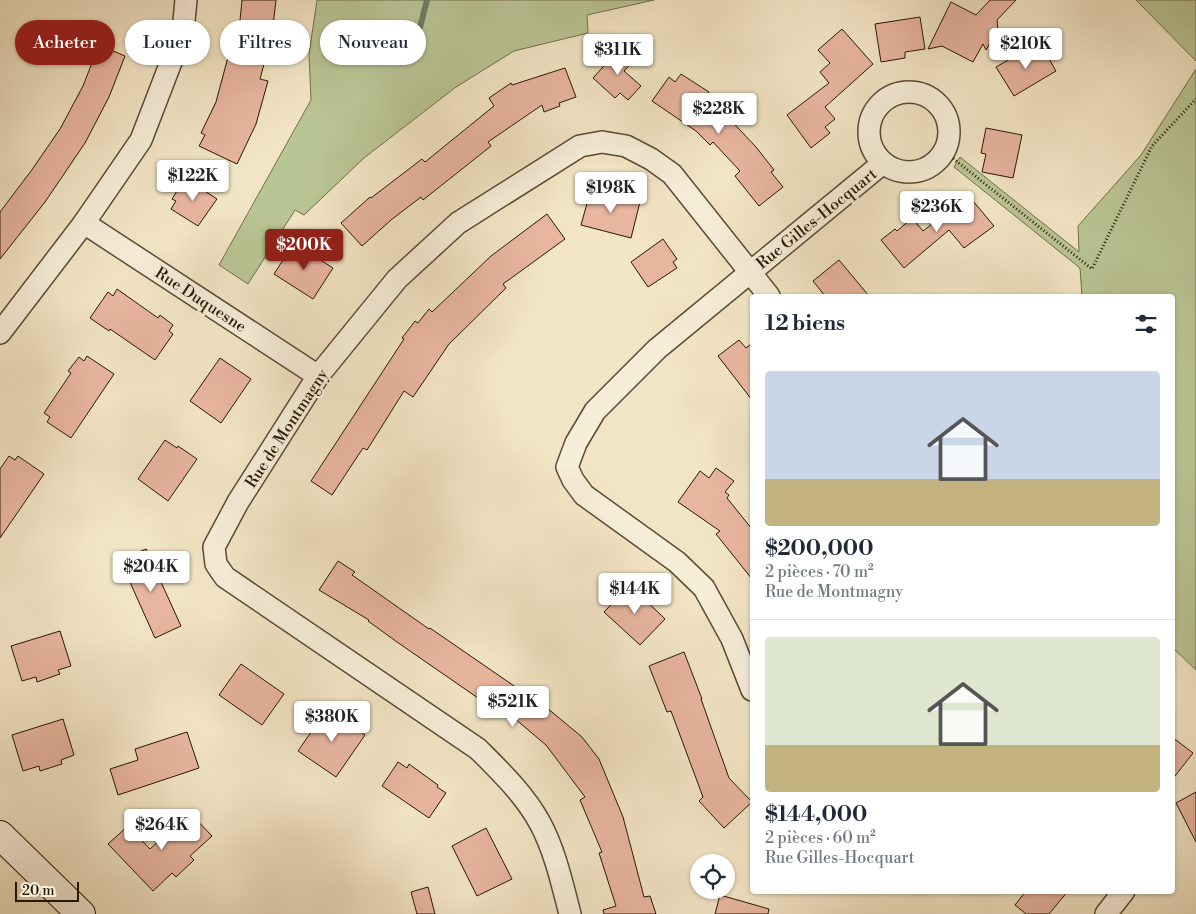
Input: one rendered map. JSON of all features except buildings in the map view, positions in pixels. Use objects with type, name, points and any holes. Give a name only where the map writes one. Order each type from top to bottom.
[{"type":"street","points":[[2,334],[84,223],[141,140],[183,31],[186,0]]},
{"type":"street","name":"Rue Gilles-Hocquart","points":[[908,91],[922,93],[934,100],[944,110],[949,122],[950,136],[945,152],[938,161],[928,168],[917,172],[899,171],[883,163],[874,152],[869,139],[869,126],[874,112],[882,101],[894,94],[908,91]]},
{"type":"street","name":"Rue de Montmagny","points":[[570,914],[557,864],[540,823],[514,785],[478,749],[225,577],[216,564],[214,548],[238,502],[318,376],[398,279],[458,223],[580,146],[602,142],[626,146],[651,159],[672,174],[767,294]]},
{"type":"street","name":"Rue Gilles-Hocquart","points":[[750,685],[732,639],[704,588],[677,562],[584,495],[573,480],[567,466],[576,443],[595,411],[657,349],[883,163]]},
{"type":"street","name":"Rue Duquesne","points":[[84,223],[318,376]]},
{"type":"street","points":[[0,835],[81,914]]},
{"type":"street","points":[[1106,914],[1122,894]]},
{"type":"path","points":[[945,152],[1092,269],[1152,146],[1196,99]]},
{"type":"green space","points":[[317,0],[654,0],[587,15],[588,33],[514,51],[456,87],[364,158],[304,215],[295,210],[248,284],[219,265],[311,100],[310,47]]},
{"type":"green space","points":[[1136,0],[1196,0],[1196,61]]},
{"type":"green space","points":[[1196,69],[1196,670],[1175,650],[1175,294],[1082,294],[1080,268],[954,167],[960,157],[1079,252],[1078,226],[1141,155]]},
{"type":"waterway","points":[[422,20],[427,0]]}]
